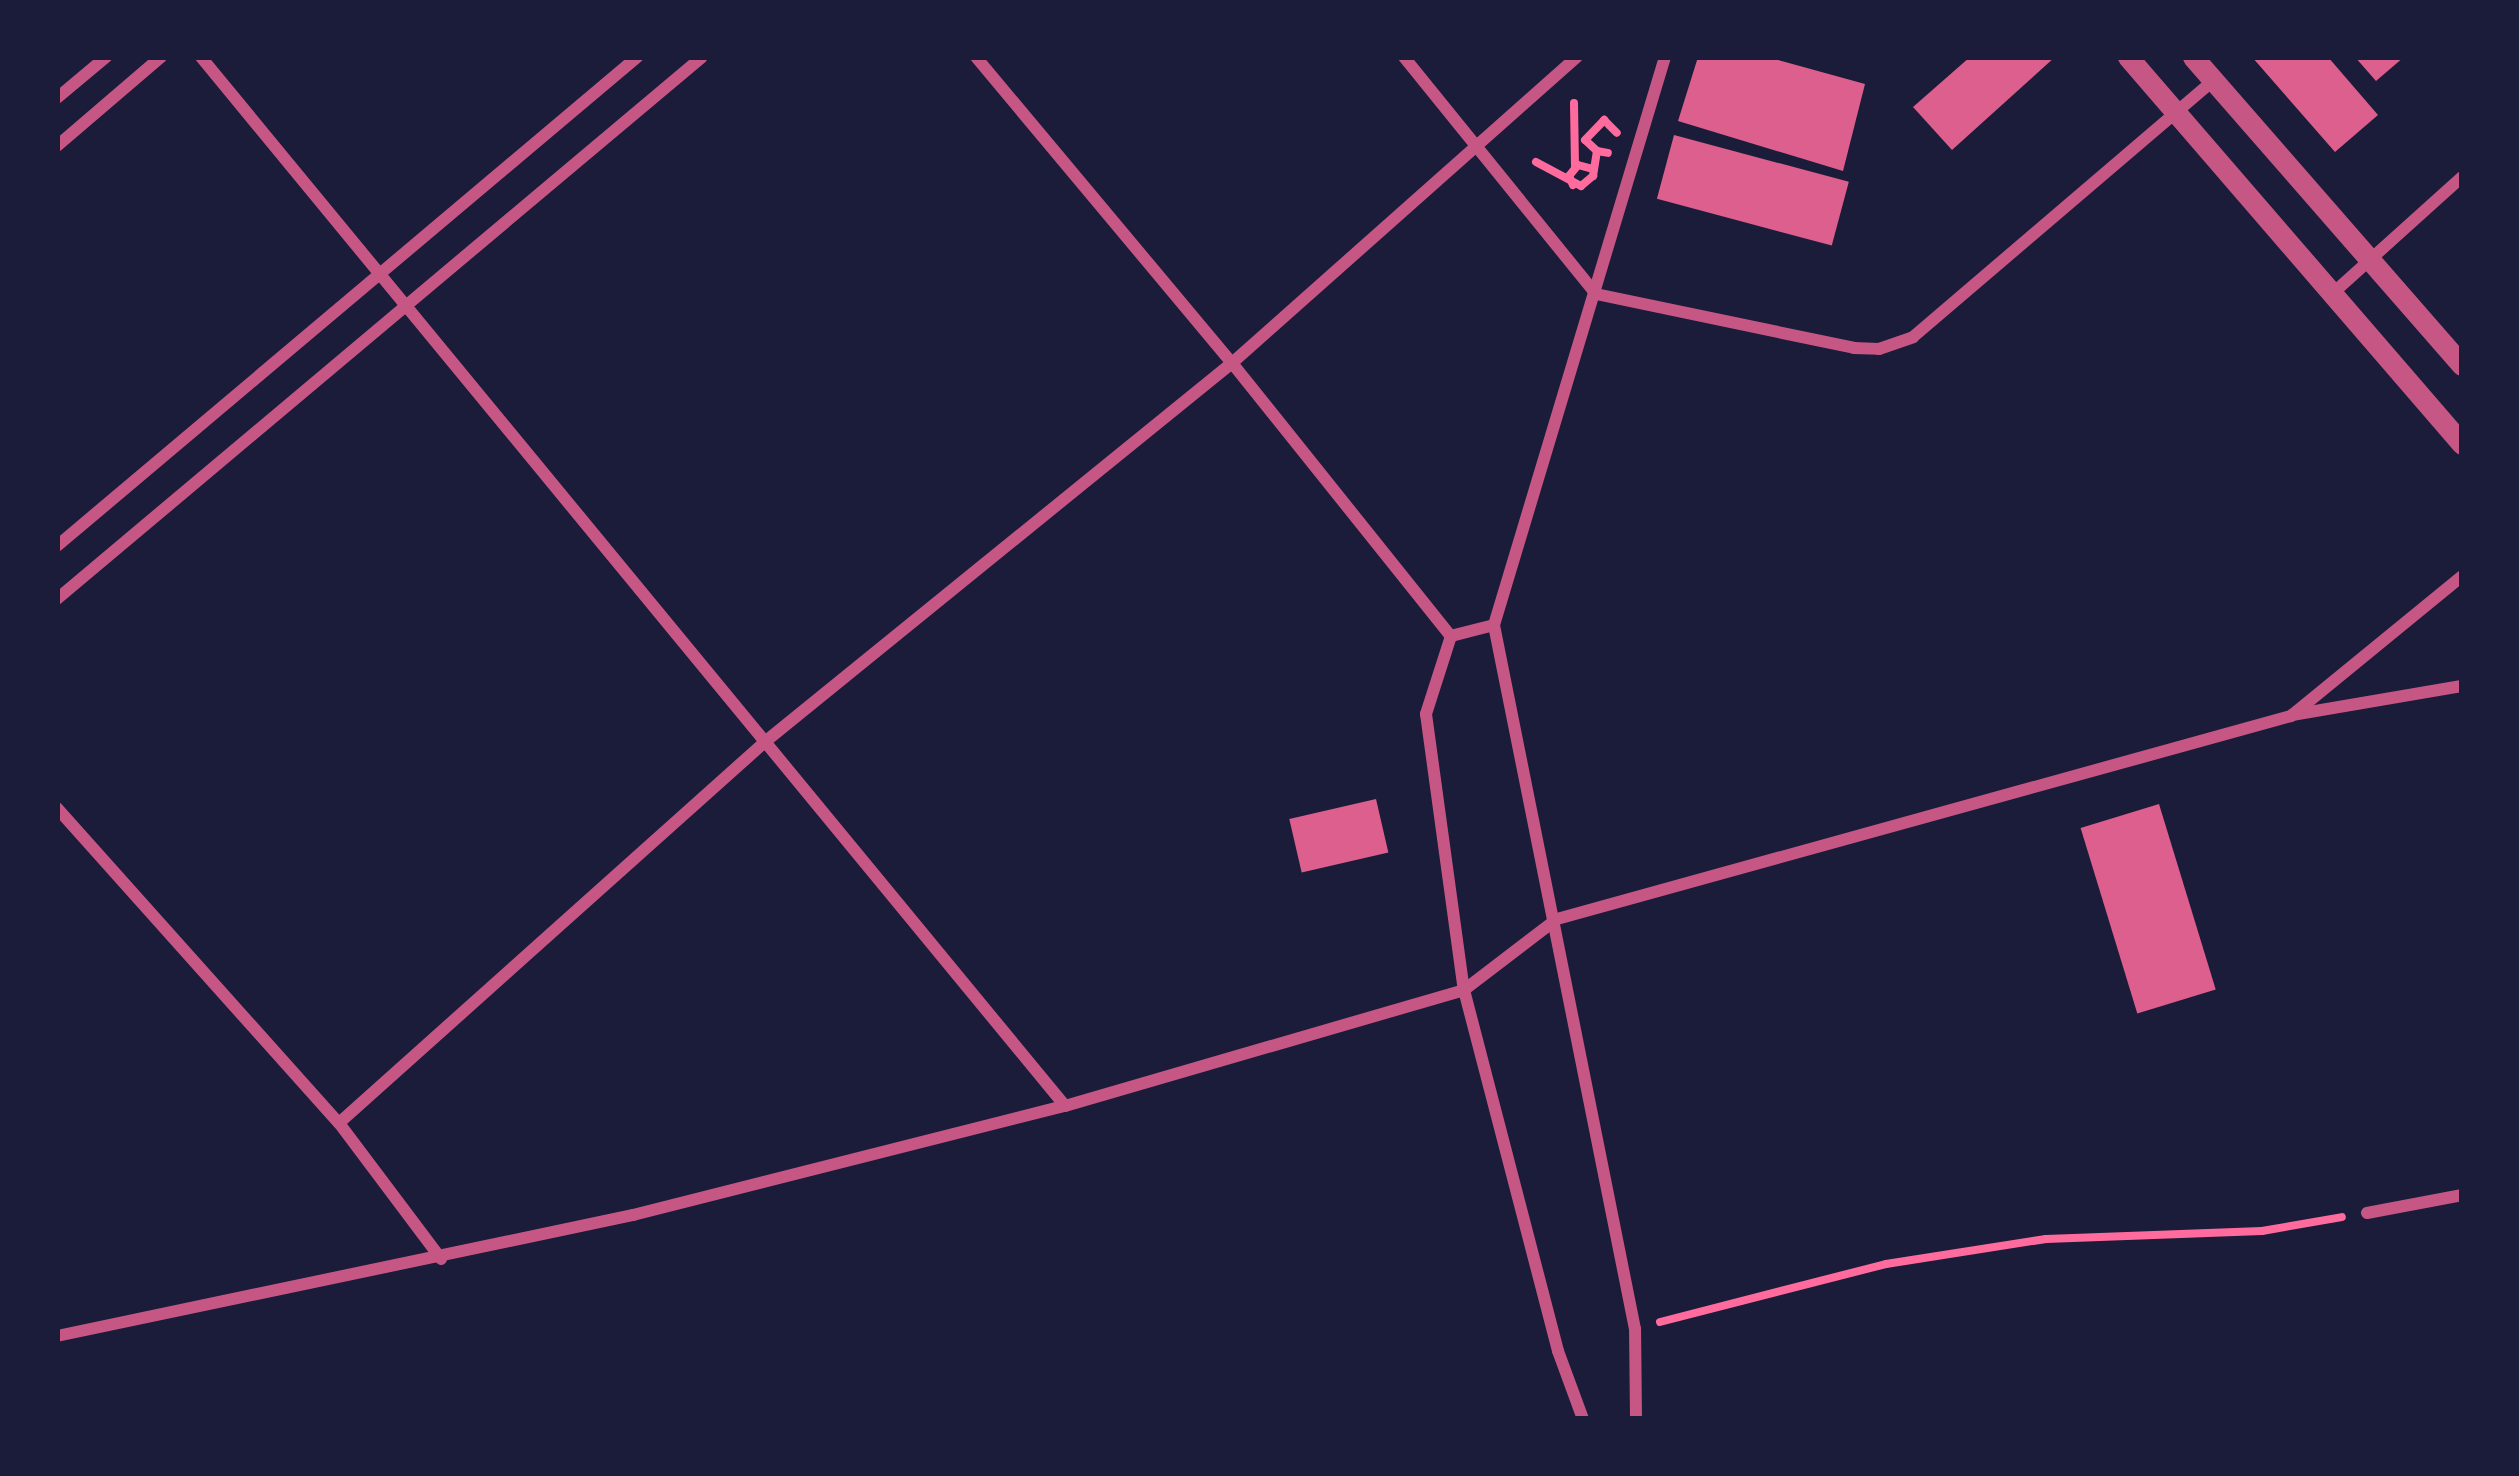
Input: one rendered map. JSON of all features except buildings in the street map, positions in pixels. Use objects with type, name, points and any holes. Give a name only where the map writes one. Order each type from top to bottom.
[{"type":"street","points":[[57,98],[106,57]]},
{"type":"street","points":[[57,146],[161,57]]},
{"type":"street","points":[[201,57],[406,300],[1065,1106]]},
{"type":"street","points":[[57,546],[638,57]]},
{"type":"street","points":[[57,599],[406,300],[703,57]]},
{"type":"street","points":[[976,57],[1232,363],[1451,636]]},
{"type":"street","points":[[1404,57],[1596,294],[1879,349],[1913,337],[2213,80]]},
{"type":"street","points":[[339,1123],[766,741],[1232,363],[1577,57]]},
{"type":"street","points":[[1636,1419],[1635,1329],[1557,919],[1494,625],[1665,57]]},
{"type":"street","points":[[2128,57],[2462,444]]},
{"type":"street","points":[[2194,57],[2462,365]]},
{"type":"street","points":[[2332,293],[2462,177]]},
{"type":"street","points":[[2290,716],[2462,576]]},
{"type":"street","points":[[1451,636],[1494,625]]},
{"type":"street","points":[[1451,636],[1426,714],[1464,990],[1558,1351],[1583,1419]]},
{"type":"street","points":[[57,1336],[441,1259],[1065,1106],[1464,990],[1557,919],[2290,716],[2462,686]]},
{"type":"street","points":[[57,808],[339,1123],[441,1259]]},
{"type":"street","points":[[2367,1213],[2462,1195]]},
{"type":"path","points":[[1573,185],[1569,176],[1575,166],[1574,103]]},
{"type":"path","points":[[1604,120],[1622,138],[1606,155],[1598,151],[1585,140],[1604,120]]},
{"type":"path","points":[[1536,163],[1573,185],[1590,181],[1598,151]]},
{"type":"path","points":[[1575,166],[1596,168]]},
{"type":"path","points":[[1635,1329],[1886,1264],[2046,1239],[2262,1231],[2367,1213]]}]
